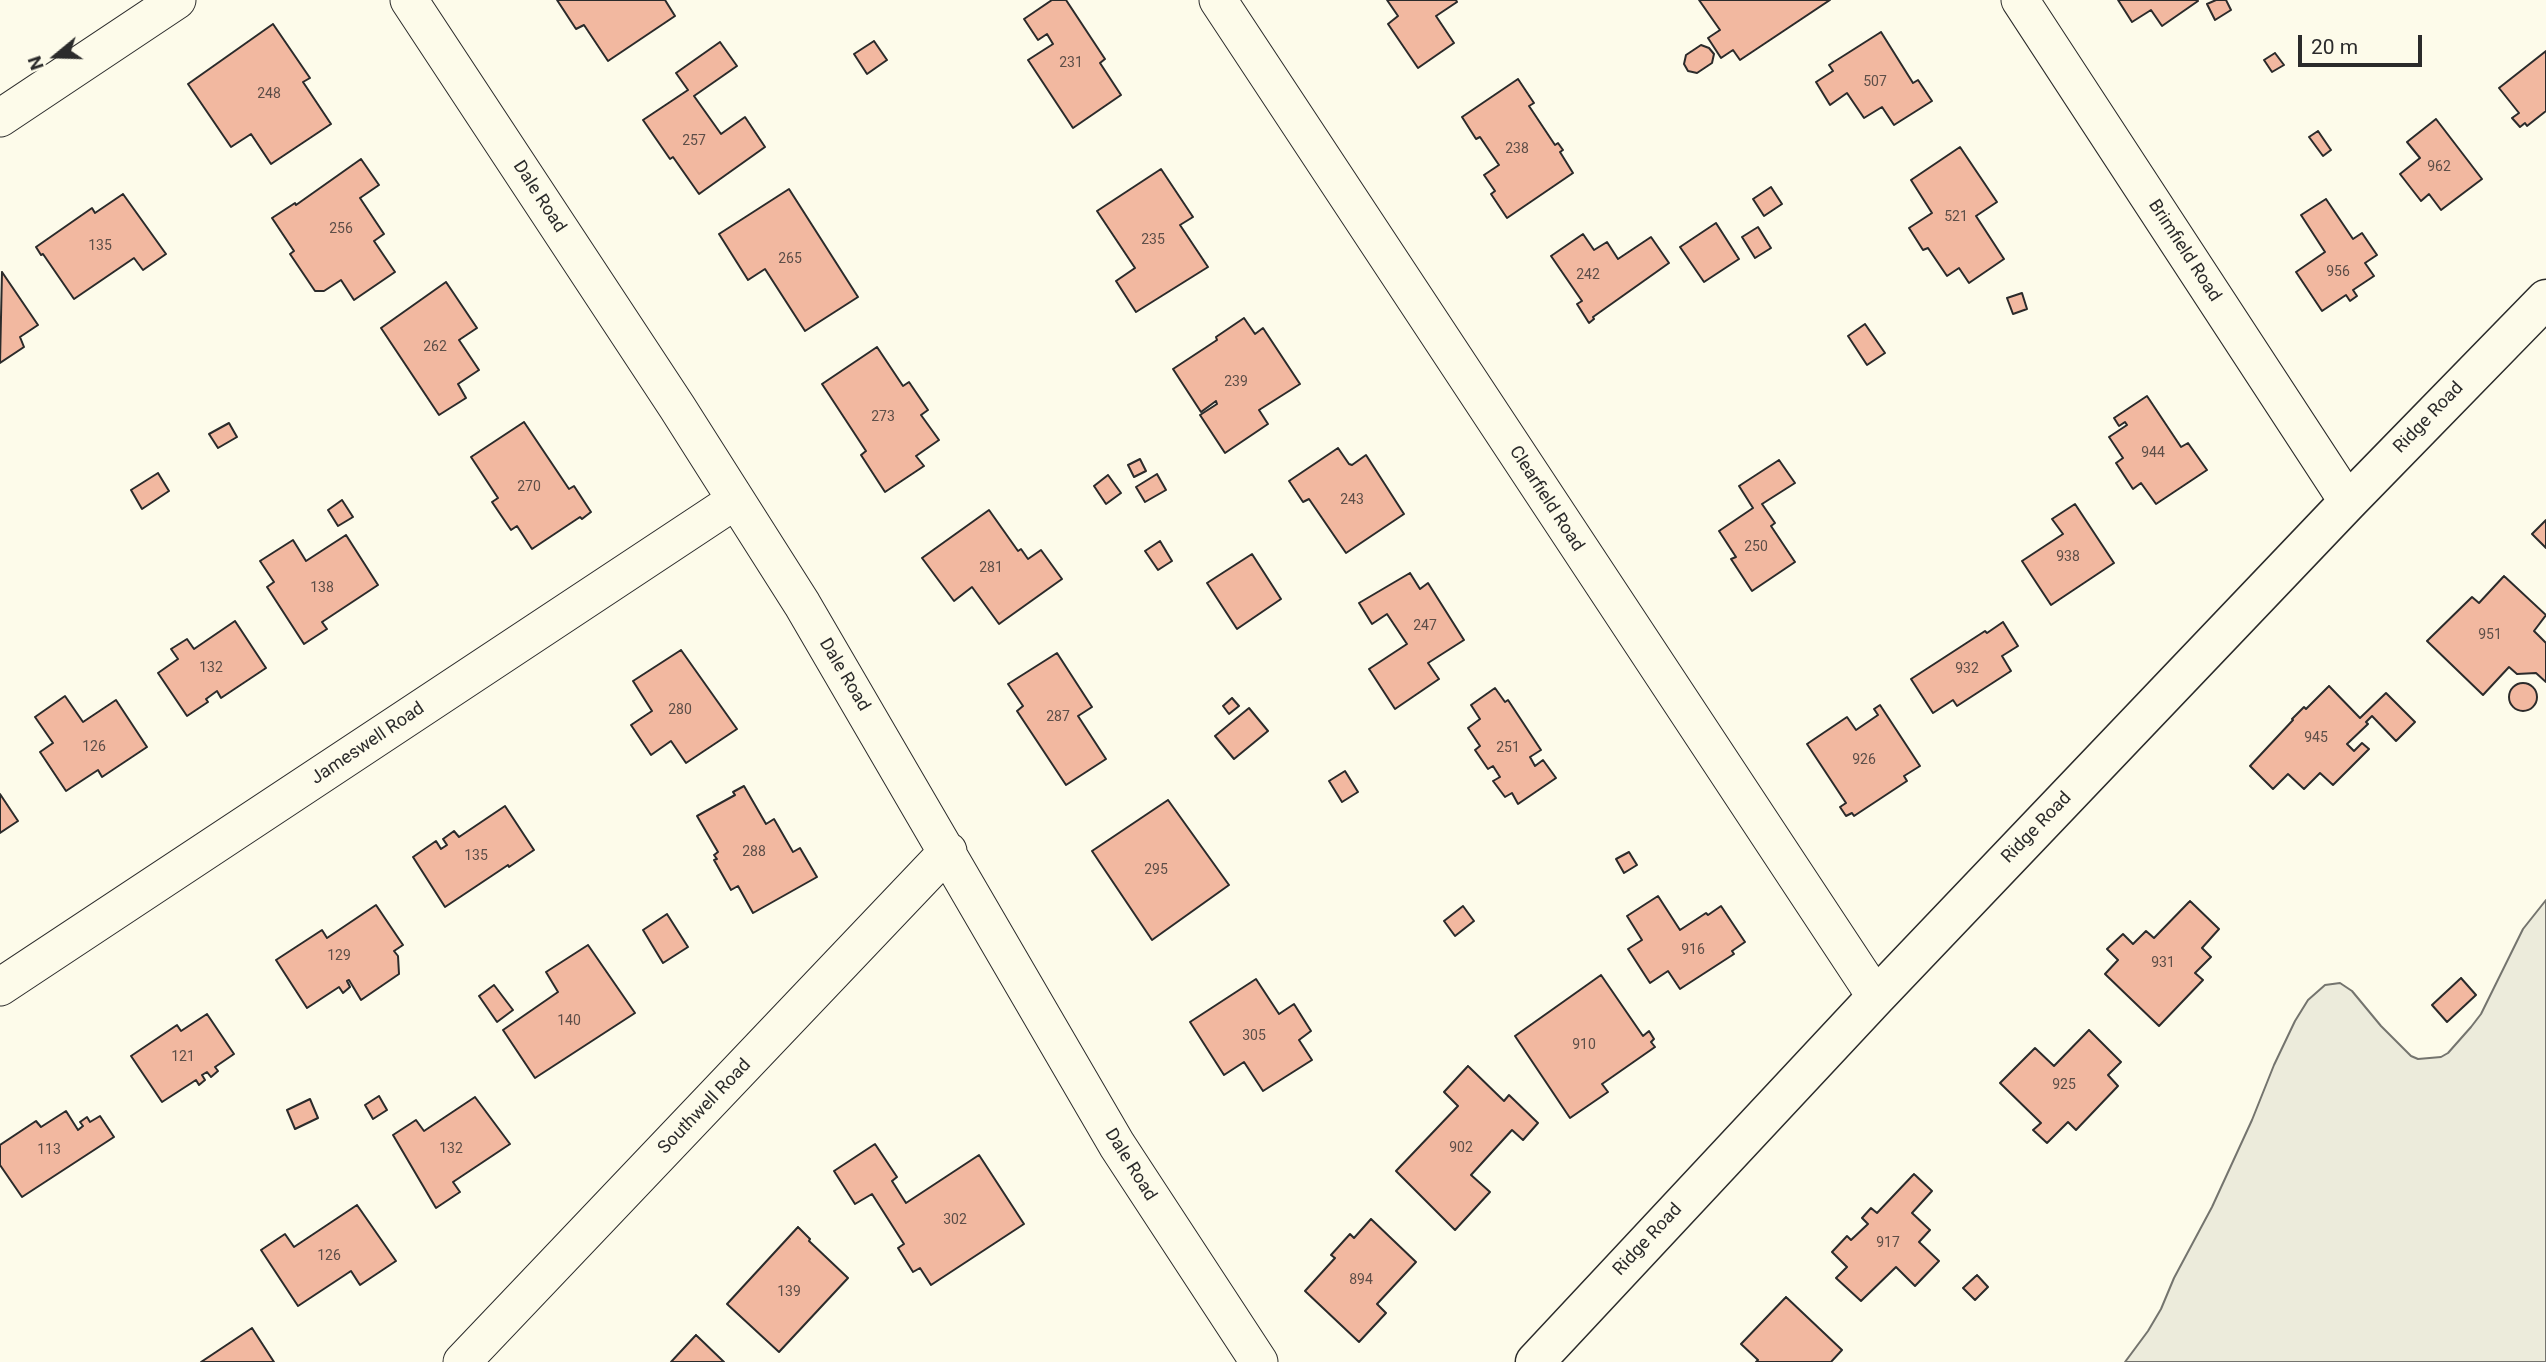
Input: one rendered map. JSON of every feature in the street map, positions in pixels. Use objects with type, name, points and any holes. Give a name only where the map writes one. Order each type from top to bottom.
[{"type":"street","points":[[0,118],[177,0]]},
{"type":"street","name":"Dale Road","points":[[409,0],[736,500],[841,670],[1117,1145],[1259,1362]]},
{"type":"street","name":"Clearfield Road","points":[[1218,0],[1876,997]]},
{"type":"street","name":"Brimfield Road","points":[[2020,0],[2348,502]]},
{"type":"street","name":"Ridge Road","points":[[1535,1362],[1876,997],[2348,502],[2546,299]]},
{"type":"street","name":"Jameswell Road","points":[[0,987],[736,500]]},
{"type":"street","name":"Southwell Road","points":[[462,1362],[947,851]]},
{"type":"shaded area","points":[[2546,900],[2546,1362],[2125,1362],[2161,1309],[2174,1278],[2212,1207],[2274,1065],[2308,1000],[2325,985],[2340,983],[2352,991],[2411,1056],[2418,1059],[2441,1057],[2448,1053],[2481,1014],[2523,929]]},
{"type":"building","points":[[557,0],[665,0],[675,16],[608,61],[584,25],[576,29]]},
{"type":"building","points":[[1052,0],[1066,0],[1105,59],[1100,63],[1121,95],[1073,128],[1028,60],[1053,44],[1047,34],[1038,40],[1024,19]]},
{"type":"building","points":[[1387,0],[1456,0],[1457,2],[1436,16],[1454,43],[1418,68],[1388,24],[1398,16]]},
{"type":"building","points":[[1699,0],[1830,0],[1740,60],[1733,50],[1721,58],[1708,38],[1720,30]]},
{"type":"building","points":[[2118,0],[2198,1],[2162,26],[2151,10],[2132,22]]},
{"type":"building","points":[[2226,0],[2231,10],[2215,20],[2207,4]]},
{"type":"building","points":[[273,24],[310,78],[303,82],[331,124],[271,164],[251,134],[231,147],[188,84]]},
{"type":"building","points":[[1881,32],[1913,83],[1918,80],[1932,101],[1894,125],[1882,107],[1864,118],[1847,93],[1830,105],[1816,82],[1833,71],[1829,65]]},
{"type":"building","points":[[874,41],[887,60],[867,74],[854,54]]},
{"type":"building","points":[[720,42],[737,66],[694,96],[721,134],[745,117],[765,147],[699,194],[643,120],[688,90],[676,73]]},
{"type":"building","points":[[1701,45],[1714,54],[1712,63],[1697,73],[1688,71],[1684,64],[1686,55]]},
{"type":"building","points":[[2546,51],[2546,111],[2527,126],[2525,123],[2520,127],[2512,118],[2519,113],[2499,88]]},
{"type":"building","points":[[2275,53],[2284,65],[2272,72],[2264,60]]},
{"type":"building","points":[[1518,79],[1534,103],[1529,106],[1555,145],[1558,143],[1563,150],[1560,152],[1573,173],[1507,218],[1491,194],[1495,191],[1484,175],[1499,165],[1480,137],[1476,139],[1462,117]]},
{"type":"building","points":[[2436,119],[2482,179],[2441,210],[2429,194],[2421,201],[2400,174],[2420,158],[2407,142]]},
{"type":"building","points":[[2318,131],[2331,150],[2323,156],[2309,137]]},
{"type":"building","points":[[1960,147],[1997,202],[1976,216],[2004,259],[1969,283],[1959,268],[1947,276],[1928,248],[1923,250],[1909,228],[1932,213],[1911,180]]},
{"type":"building","points":[[361,159],[379,185],[360,198],[384,234],[374,241],[395,272],[354,300],[341,280],[324,291],[315,291],[290,254],[294,251],[272,218],[295,203],[296,205]]},
{"type":"building","points":[[1161,169],[1193,217],[1180,225],[1208,267],[1136,312],[1116,281],[1135,268],[1097,211]]},
{"type":"building","points":[[1771,187],[1782,204],[1764,216],[1753,199]]},
{"type":"building","points":[[789,189],[858,297],[805,331],[765,269],[748,280],[719,234]]},
{"type":"building","points":[[123,194],[166,254],[143,270],[134,258],[74,299],[36,247],[92,208],[95,213]]},
{"type":"building","points":[[2326,199],[2353,239],[2362,233],[2377,255],[2365,263],[2374,276],[2353,290],[2357,296],[2350,301],[2346,295],[2322,311],[2296,272],[2325,252],[2301,215]]},
{"type":"building","points":[[1716,223],[1739,259],[1704,282],[1680,247]]},
{"type":"building","points":[[1758,227],[1771,248],[1755,258],[1742,237]]},
{"type":"building","points":[[1583,234],[1594,250],[1607,242],[1618,259],[1651,237],[1669,263],[1593,317],[1589,323],[1577,304],[1582,301],[1551,256]]},
{"type":"building","points":[[2,272],[38,325],[20,337],[24,347],[0,363]]},
{"type":"building","points":[[446,282],[477,328],[459,340],[479,370],[458,384],[466,398],[439,415],[381,328]]},
{"type":"building","points":[[2022,293],[2027,309],[2013,314],[2007,298]]},
{"type":"building","points":[[1244,318],[1255,334],[1263,328],[1300,384],[1259,410],[1268,424],[1225,453],[1200,415],[1217,404],[1216,401],[1201,412],[1173,369],[1217,340],[1216,337]]},
{"type":"building","points":[[1865,324],[1885,353],[1867,365],[1848,336]]},
{"type":"building","points":[[877,347],[903,386],[909,382],[928,410],[921,415],[939,440],[916,456],[924,466],[885,492],[861,455],[866,451],[822,384]]},
{"type":"building","points":[[2147,396],[2181,447],[2188,443],[2207,470],[2156,504],[2141,483],[2133,489],[2116,463],[2123,458],[2109,437],[2127,425],[2125,422],[2119,426],[2114,418]]},
{"type":"building","points":[[524,422],[569,489],[574,486],[591,512],[532,549],[517,526],[511,530],[492,502],[498,498],[471,457]]},
{"type":"building","points":[[229,423],[237,437],[218,448],[209,434]]},
{"type":"building","points":[[1338,448],[1352,465],[1366,455],[1404,514],[1346,553],[1309,499],[1303,502],[1289,481]]},
{"type":"building","points":[[1140,459],[1146,471],[1134,477],[1128,465]]},
{"type":"building","points":[[1779,460],[1795,483],[1762,504],[1775,523],[1771,526],[1795,562],[1752,591],[1731,559],[1736,557],[1719,531],[1753,508],[1739,486]]},
{"type":"building","points":[[158,473],[169,491],[142,509],[131,490]]},
{"type":"building","points":[[1157,474],[1166,490],[1145,502],[1136,487]]},
{"type":"building","points":[[1108,475],[1121,493],[1106,504],[1094,486]]},
{"type":"building","points":[[342,500],[353,517],[338,526],[328,510]]},
{"type":"building","points":[[2075,504],[2114,563],[2051,605],[2022,561],[2063,534],[2052,519]]},
{"type":"building","points":[[989,510],[1018,551],[1021,549],[1028,559],[1041,550],[1062,579],[999,624],[972,587],[954,601],[922,558]]},
{"type":"building","points":[[2546,520],[2546,548],[2532,534]]},
{"type":"building","points":[[346,535],[378,585],[322,622],[327,629],[304,644],[267,587],[274,582],[260,561],[293,540],[306,561]]},
{"type":"building","points":[[1160,541],[1172,561],[1158,570],[1145,551]]},
{"type":"building","points":[[1252,554],[1281,599],[1237,629],[1207,583]]},
{"type":"building","points":[[1410,573],[1420,589],[1428,583],[1464,640],[1428,663],[1439,679],[1395,709],[1369,669],[1407,644],[1387,614],[1372,624],[1359,603]]},
{"type":"building","points":[[2504,576],[2546,615],[2534,631],[2546,643],[2546,682],[2536,673],[2517,674],[2509,667],[2483,695],[2427,641],[2472,597],[2479,603]]},
{"type":"building","points":[[235,621],[266,668],[221,698],[217,691],[206,699],[208,702],[187,716],[158,673],[178,659],[171,649],[187,639],[194,649]]},
{"type":"building","points":[[2003,622],[2018,646],[2002,656],[2011,671],[1957,706],[1953,700],[1933,713],[1911,679]]},
{"type":"building","points":[[681,650],[737,729],[686,763],[671,741],[651,755],[631,725],[652,711],[633,681]]},
{"type":"building","points":[[1057,653],[1092,707],[1078,716],[1106,759],[1066,785],[1017,711],[1023,706],[1008,684]]},
{"type":"building","points":[[2523,683],[2533,687],[2537,697],[2533,707],[2523,711],[2513,707],[2509,697],[2513,687]]},
{"type":"building","points":[[2329,686],[2360,718],[2386,693],[2415,722],[2396,741],[2372,716],[2366,722],[2368,724],[2347,744],[2354,751],[2362,743],[2369,749],[2333,785],[2320,773],[2304,789],[2288,774],[2273,789],[2250,766],[2292,719]]},
{"type":"building","points":[[1495,688],[1505,702],[1508,700],[1541,750],[1530,757],[1535,766],[1543,760],[1556,778],[1518,804],[1512,793],[1505,797],[1493,781],[1500,777],[1493,766],[1488,769],[1475,750],[1480,746],[1468,728],[1480,719],[1471,705]]},
{"type":"building","points":[[65,696],[83,722],[116,700],[147,747],[102,777],[98,770],[66,791],[40,752],[53,743],[35,717]]},
{"type":"building","points":[[1232,698],[1239,706],[1229,714],[1223,706]]},
{"type":"building","points":[[1880,705],[1920,766],[1904,776],[1907,781],[1854,816],[1852,813],[1846,816],[1840,807],[1846,803],[1807,744],[1847,717],[1856,730],[1878,715],[1874,709]]},
{"type":"building","points":[[1249,708],[1268,731],[1234,759],[1215,736]]},
{"type":"building","points":[[1345,771],[1358,792],[1342,802],[1329,781]]},
{"type":"building","points":[[744,786],[766,824],[774,819],[793,852],[800,848],[817,877],[753,913],[738,886],[731,890],[714,860],[717,859],[714,855],[718,852],[697,816],[735,795],[733,792]]},
{"type":"building","points":[[0,794],[18,821],[0,833]]},
{"type":"building","points":[[1168,800],[1229,885],[1152,940],[1092,851]]},
{"type":"building","points":[[505,806],[534,850],[445,907],[413,857],[436,841],[441,849],[447,845],[443,839],[454,831],[459,837]]},
{"type":"building","points":[[1629,852],[1637,865],[1624,873],[1616,859]]},
{"type":"building","points":[[1658,896],[1680,930],[1721,906],[1745,942],[1732,951],[1734,954],[1680,989],[1668,971],[1650,983],[1628,949],[1642,940],[1627,916]]},
{"type":"building","points":[[2190,901],[2219,929],[2202,948],[2211,957],[2195,973],[2203,980],[2159,1026],[2105,974],[2118,960],[2107,949],[2123,934],[2133,944],[2146,931],[2154,938]]},
{"type":"building","points":[[376,905],[403,945],[394,951],[398,956],[399,974],[361,1000],[349,980],[347,981],[350,987],[343,993],[339,987],[307,1008],[276,960],[322,930],[327,938]]},
{"type":"building","points":[[1463,906],[1474,921],[1455,936],[1444,921]]},
{"type":"building","points":[[667,914],[688,947],[663,963],[643,930]]},
{"type":"building","points":[[588,945],[635,1013],[535,1078],[503,1030],[558,992],[546,972]]},
{"type":"building","points":[[1601,975],[1643,1036],[1649,1031],[1655,1047],[1602,1084],[1608,1092],[1570,1118],[1515,1036]]},
{"type":"building","points":[[2461,978],[2476,995],[2447,1022],[2432,1005]]},
{"type":"building","points":[[1256,979],[1279,1014],[1294,1004],[1311,1031],[1299,1040],[1312,1060],[1263,1091],[1244,1062],[1224,1075],[1190,1022]]},
{"type":"building","points":[[494,985],[513,1010],[497,1022],[479,996]]},
{"type":"building","points":[[207,1014],[234,1054],[215,1067],[218,1071],[211,1077],[207,1072],[202,1075],[205,1080],[199,1085],[196,1080],[162,1102],[131,1056],[177,1025],[181,1031]]},
{"type":"building","points":[[2089,1030],[2121,1062],[2108,1075],[2118,1086],[2076,1130],[2068,1122],[2047,1143],[2033,1130],[2041,1123],[2000,1083],[2035,1048],[2054,1066]]},
{"type":"building","points":[[1468,1066],[1504,1101],[1509,1095],[1538,1123],[1523,1140],[1512,1130],[1471,1175],[1490,1192],[1455,1230],[1396,1171],[1458,1106],[1444,1092]]},
{"type":"building","points":[[379,1096],[387,1110],[373,1119],[365,1105]]},
{"type":"building","points":[[475,1097],[510,1144],[453,1182],[460,1192],[436,1208],[393,1135],[416,1120],[424,1131]]},
{"type":"building","points":[[310,1099],[318,1118],[295,1129],[287,1110]]},
{"type":"building","points":[[66,1111],[78,1130],[83,1126],[80,1122],[87,1117],[90,1122],[100,1116],[114,1137],[22,1197],[0,1165],[0,1145],[36,1121],[41,1127]]},
{"type":"building","points":[[875,1144],[897,1177],[892,1181],[906,1203],[979,1155],[1024,1224],[931,1285],[920,1268],[913,1272],[898,1248],[904,1244],[872,1194],[855,1204],[834,1171]]},
{"type":"building","points":[[1914,1174],[1932,1191],[1912,1213],[1930,1230],[1919,1242],[1939,1261],[1915,1286],[1896,1267],[1861,1301],[1836,1278],[1847,1267],[1832,1252],[1847,1236],[1851,1240],[1868,1224],[1862,1218],[1871,1208],[1877,1213]]},
{"type":"building","points":[[357,1205],[396,1261],[360,1285],[351,1271],[298,1306],[261,1250],[285,1234],[294,1247]]},
{"type":"building","points":[[1371,1219],[1416,1262],[1377,1304],[1386,1313],[1359,1342],[1305,1291],[1335,1258],[1331,1255],[1350,1234],[1354,1238]]},
{"type":"building","points":[[798,1227],[848,1278],[779,1352],[727,1304]]},
{"type":"building","points":[[1977,1275],[1988,1287],[1975,1300],[1963,1288]]},
{"type":"building","points":[[1786,1297],[1842,1350],[1831,1362],[1756,1362],[1758,1360],[1741,1344]]},
{"type":"building","points":[[252,1328],[274,1362],[201,1362]]},
{"type":"building","points":[[696,1335],[724,1362],[671,1362]]}]
